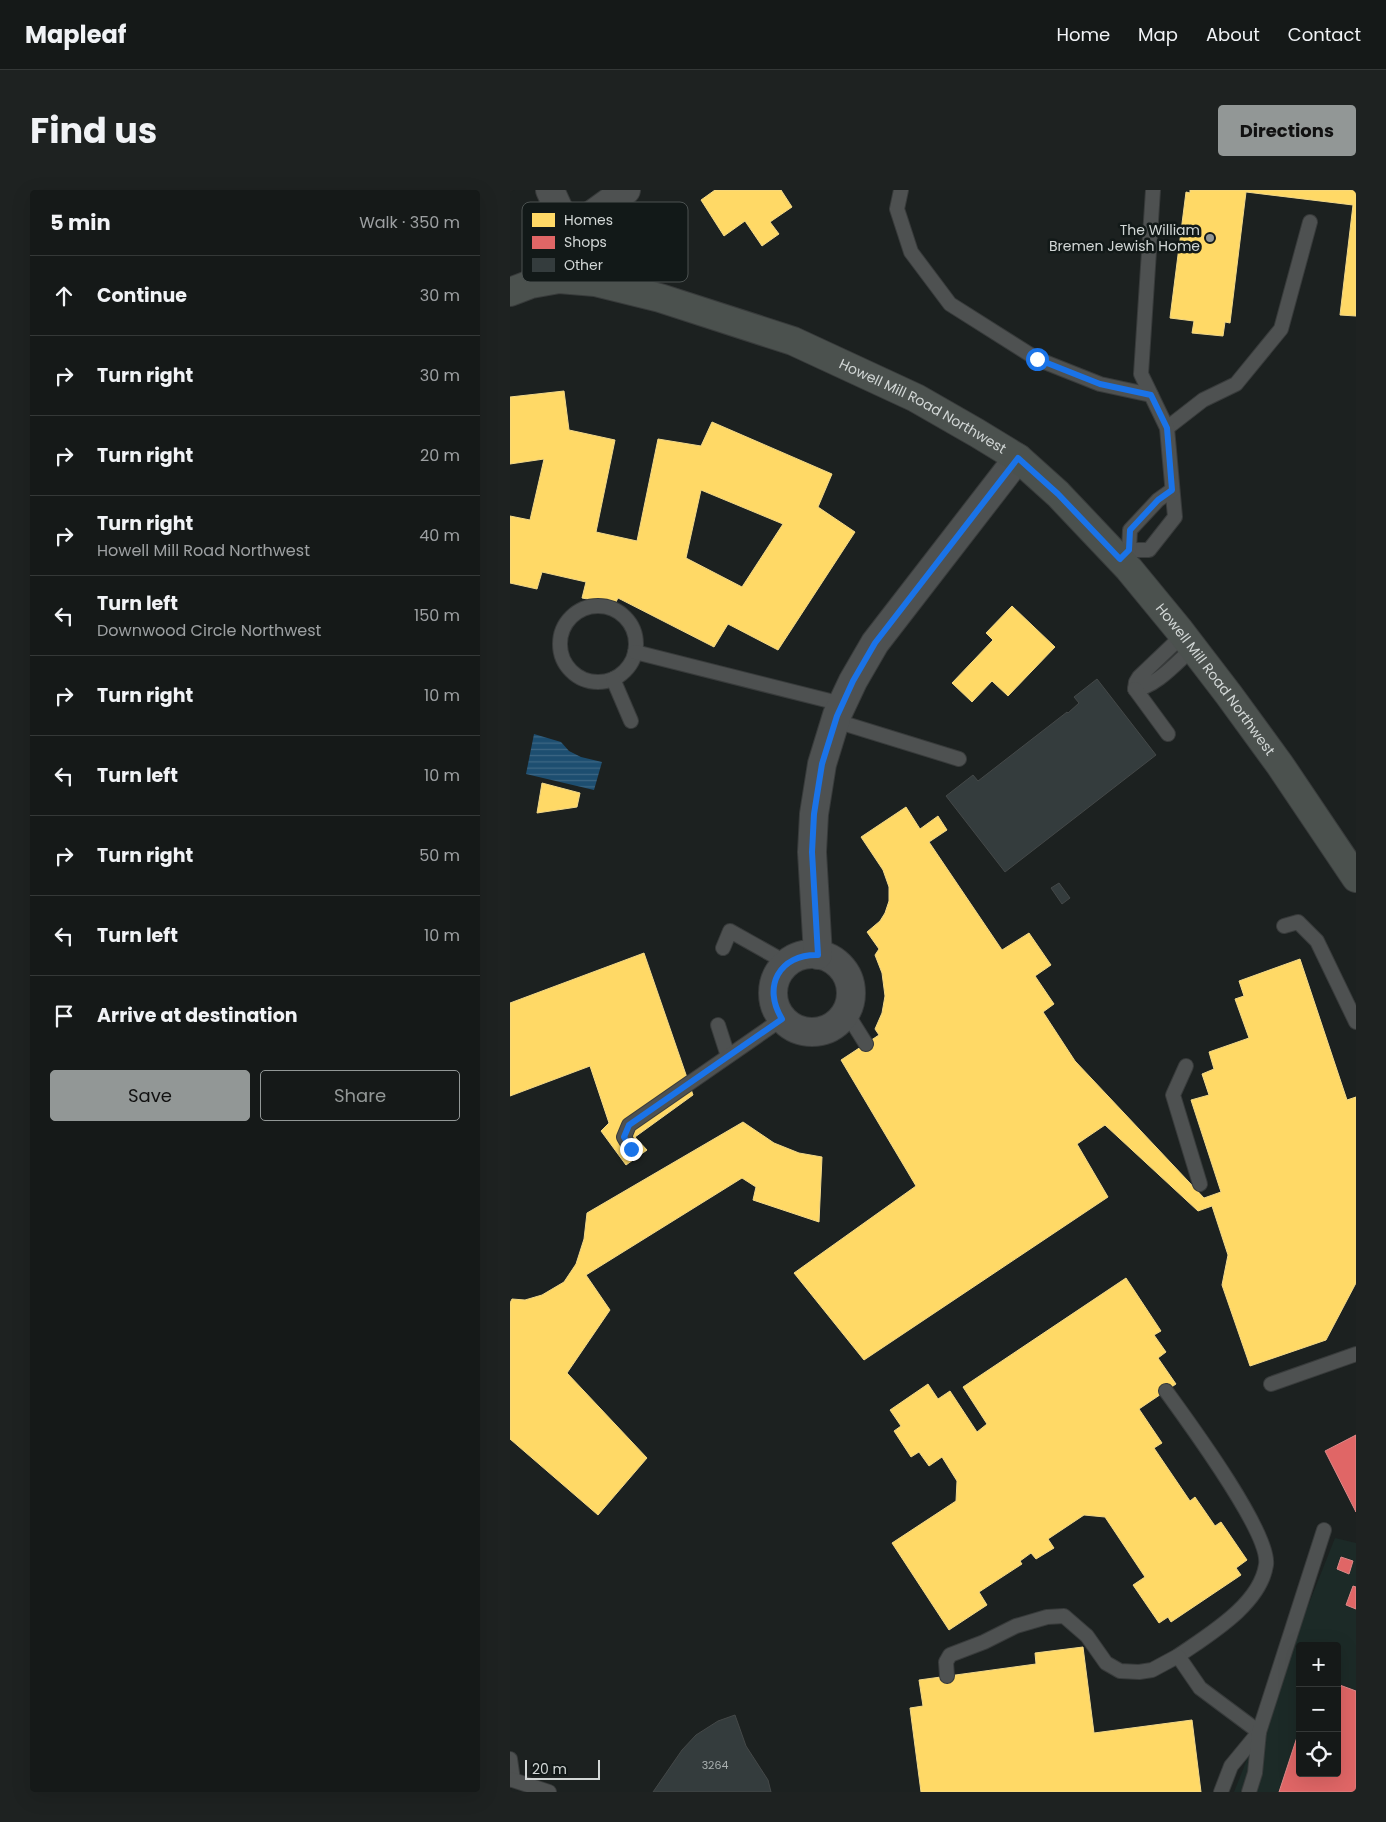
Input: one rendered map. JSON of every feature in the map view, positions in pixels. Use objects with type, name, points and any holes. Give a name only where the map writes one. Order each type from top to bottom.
[{"type":"main road","name":"Howell Mill Road Northwest","points":[[510,292],[542,282]]},
{"type":"main road","name":"Howell Mill Road Northwest","points":[[595,282],[660,298],[793,341],[916,398],[1018,458],[1124,555],[1280,765],[1356,878]]},
{"type":"street","points":[[550,190],[555,202]]},
{"type":"street","points":[[609,202],[626,190]]},
{"type":"street","points":[[818,955],[812,852],[814,814],[822,764],[839,713],[853,681],[875,643],[1018,458]]},
{"type":"street","points":[[807,955],[818,955],[830,958],[840,966],[847,976],[851,988],[851,1001],[839,1022],[828,1029],[804,1032],[792,1027],[782,1019],[776,1008],[773,996],[774,984],[779,972],[787,963],[807,955]]},
{"type":"lane","points":[[901,190],[897,209],[911,252],[950,304],[1037,359],[1100,384],[1151,395]]},
{"type":"lane","points":[[1153,190],[1141,374],[1167,428],[1175,517],[1149,550],[1124,555],[1130,530],[1158,500],[1172,490]]},
{"type":"lane","points":[[1167,428],[1203,400],[1236,384],[1280,329],[1310,222]]},
{"type":"lane","points":[[595,606],[607,607],[618,611],[627,619],[633,629],[636,640],[635,652],[631,663],[623,672],[613,678],[601,681],[589,680],[578,676],[566,663],[560,647],[561,635],[573,615],[584,608],[595,606]]},
{"type":"lane","points":[[1168,734],[1135,689],[1153,684],[1188,641]]},
{"type":"lane","points":[[635,652],[839,713],[959,759]]},
{"type":"lane","points":[[613,678],[631,721]]},
{"type":"lane","points":[[1284,926],[1298,922],[1318,940],[1356,1022]]},
{"type":"lane","points":[[723,948],[730,931],[787,963]]},
{"type":"lane","points":[[846,1012],[866,1044]]},
{"type":"lane","points":[[631,1149],[624,1137],[629,1125],[782,1019]]},
{"type":"lane","points":[[718,1025],[728,1056]]},
{"type":"lane","points":[[1186,1066],[1173,1095],[1200,1184]]},
{"type":"lane","points":[[1271,1384],[1356,1354]]},
{"type":"lane","points":[[948,1676],[946,1662],[950,1655],[984,1642],[1016,1626],[1047,1617],[1064,1616],[1087,1636],[1106,1663],[1120,1671],[1139,1672],[1152,1670],[1178,1656],[1218,1628],[1246,1604],[1260,1582],[1266,1564],[1263,1546],[1254,1526],[1215,1460],[1166,1391]]},
{"type":"lane","points":[[1249,1792],[1255,1773],[1259,1732],[1324,1530]]},
{"type":"lane","points":[[1178,1656],[1200,1688],[1259,1732]]},
{"type":"lane","points":[[1221,1792],[1231,1766],[1259,1732]]},
{"type":"lane","points":[[510,1759],[511,1779],[549,1792]]},
{"type":"shaded area","points":[[1335,1538],[1356,1543],[1356,1792],[1234,1792]]},
{"type":"water","points":[[534,734],[561,742],[569,751],[581,757],[602,762],[594,790],[526,774]]},
{"type":"building: Homes","points":[[715,190],[781,190],[792,207],[770,222],[779,234],[762,246],[745,221],[724,236],[701,200]]},
{"type":"building: Homes","name":"The William Bremen Jewish Home","points":[[1190,190],[1356,190],[1356,316],[1340,315],[1353,205],[1246,192],[1230,323],[1225,322],[1223,336],[1192,333],[1194,321],[1170,318],[1186,192],[1190,193]]},
{"type":"building: Homes","points":[[564,391],[569,430],[615,440],[596,532],[637,541],[658,439],[701,446],[712,422],[832,474],[818,507],[855,532],[778,650],[728,624],[714,647],[618,598],[615,604],[582,598],[586,582],[542,572],[537,589],[510,583],[510,516],[530,520],[544,459],[510,464],[510,397]],"holes":[[[701,490],[783,524],[742,587],[686,558]]]},
{"type":"building: Homes","points":[[1012,606],[1055,647],[1008,696],[992,681],[972,702],[952,683],[993,640],[986,633]]},
{"type":"building: Homes","points":[[542,783],[580,793],[577,807],[537,813]]},
{"type":"building: Homes","points":[[906,807],[920,829],[938,816],[947,830],[929,842],[1002,950],[1029,933],[1051,965],[1035,976],[1054,1004],[1043,1012],[1075,1061],[1204,1198],[1221,1192],[1191,1100],[1209,1095],[1202,1074],[1214,1069],[1209,1052],[1249,1038],[1235,999],[1244,996],[1239,981],[1300,959],[1347,1100],[1356,1097],[1356,1283],[1326,1340],[1250,1366],[1222,1285],[1228,1255],[1212,1206],[1198,1211],[1105,1125],[1077,1144],[1108,1197],[864,1360],[794,1273],[916,1186],[841,1060],[879,1035],[875,1029],[882,1013],[885,996],[882,973],[875,955],[879,949],[867,932],[880,921],[885,913],[889,901],[889,887],[883,870],[861,837]]},
{"type":"building: Homes","points":[[644,953],[693,1095],[635,1137],[647,1150],[626,1165],[601,1131],[609,1123],[590,1066],[510,1096],[510,1003]]},
{"type":"building: Homes","points":[[743,1122],[774,1143],[799,1153],[822,1157],[819,1222],[753,1200],[756,1187],[742,1178],[586,1275],[610,1310],[567,1373],[647,1458],[598,1515],[510,1439],[510,1303],[512,1299],[525,1300],[542,1295],[564,1282],[576,1264],[584,1239],[587,1213]]},
{"type":"building: Homes","points":[[1126,1278],[1161,1331],[1154,1335],[1166,1352],[1158,1358],[1176,1384],[1139,1409],[1162,1443],[1154,1448],[1190,1501],[1195,1497],[1215,1526],[1221,1522],[1247,1560],[1236,1568],[1241,1575],[1171,1622],[1168,1617],[1159,1623],[1133,1585],[1145,1577],[1105,1517],[1084,1515],[1048,1539],[1054,1548],[1036,1559],[1031,1553],[1020,1561],[1022,1564],[979,1592],[987,1605],[949,1630],[892,1543],[956,1501],[957,1481],[942,1457],[929,1466],[919,1452],[911,1457],[894,1431],[901,1426],[890,1410],[928,1384],[938,1399],[950,1391],[977,1432],[987,1424],[963,1387]]},
{"type":"building: Homes","points":[[1083,1647],[1094,1733],[1192,1720],[1201,1792],[921,1792],[910,1708],[923,1706],[919,1680],[1036,1664],[1035,1653]]},
{"type":"building: Shops","points":[[1356,1435],[1356,1512],[1325,1451]]},
{"type":"building: Shops","points":[[1341,1557],[1353,1561],[1349,1574],[1337,1569]]},
{"type":"building: Shops","points":[[1353,1586],[1356,1587],[1356,1609],[1346,1605]]},
{"type":"building: Shops","points":[[1341,1685],[1356,1691],[1356,1792],[1279,1792],[1296,1740],[1296,1777],[1341,1777]]},
{"type":"building: Other","points":[[1097,679],[1156,755],[1005,872],[946,796],[973,775],[978,781],[1068,713],[1079,703],[1074,697]]},
{"type":"building: Other","points":[[1059,883],[1070,898],[1062,904],[1051,888]]},
{"type":"building: Other","points":[[735,1715],[746,1746],[768,1780],[771,1792],[653,1792],[682,1750],[696,1735],[718,1721]]},
{"type":"place","name":"The William Bremen Jewish Home","points":[[1210,238]]},
{"type":"route","points":[[631,1149],[624,1137],[629,1125],[782,1019],[776,1008],[773,996],[774,984],[779,972],[787,963],[797,958],[807,955],[818,955],[812,852],[814,814],[822,764],[837,716],[853,681],[875,643],[1018,458],[1058,494],[1120,559],[1129,550],[1130,530],[1158,500],[1172,490],[1167,428],[1151,395],[1100,384],[1037,359]]}]
